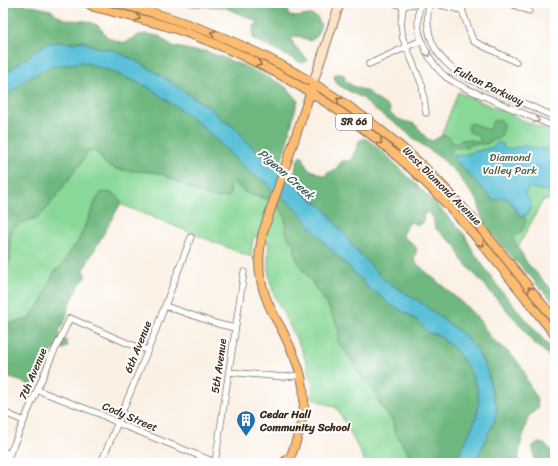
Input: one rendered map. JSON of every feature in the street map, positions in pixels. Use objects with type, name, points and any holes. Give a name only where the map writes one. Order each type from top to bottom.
[{"type":"main road","name":"West Diamond Avenue","points":[[88,3],[94,7],[173,28],[212,43],[268,68],[311,92],[344,114],[402,160],[428,184],[471,231],[555,335]]},
{"type":"main road","name":"West Diamond Avenue","points":[[116,3],[169,18],[220,36],[264,56],[313,83],[352,109],[408,152],[437,179],[482,229],[555,320]]},
{"type":"main road","points":[[283,463],[290,460],[299,433],[303,416],[304,393],[301,375],[295,356],[275,318],[266,296],[260,272],[260,245],[263,232],[340,3]]},
{"type":"street","points":[[393,3],[402,6],[419,3]]},
{"type":"street","name":"Fulton Parkway","points":[[419,3],[418,25],[425,49],[434,64],[446,76],[456,83],[555,127]]},
{"type":"street","name":"Fulton Parkway","points":[[429,3],[428,25],[431,38],[442,58],[452,69],[469,79],[555,117]]},
{"type":"street","points":[[432,3],[462,10]]},
{"type":"street","points":[[466,3],[462,10],[473,40],[516,62]]},
{"type":"street","points":[[509,3],[529,11]]},
{"type":"street","points":[[405,5],[401,23],[403,38],[422,84],[426,113]]},
{"type":"street","points":[[369,64],[422,40]]},
{"type":"street","name":"6th Avenue","points":[[101,463],[165,306],[191,237]]},
{"type":"street","name":"5th Avenue","points":[[215,462],[244,272]]},
{"type":"street","points":[[165,306],[218,324],[235,328]]},
{"type":"street","name":"7th Avenue","points":[[8,462],[37,390],[70,318],[127,343],[147,350]]},
{"type":"street","points":[[229,372],[283,377],[301,375]]},
{"type":"street","name":"Cody Street","points":[[37,390],[100,414],[215,462]]},
{"type":"street","points":[[3,412],[24,421]]},
{"type":"street","points":[[3,451],[10,454]]},
{"type":"green space","points":[[3,3],[18,3],[51,10],[60,17],[68,20],[87,21],[99,26],[106,36],[116,41],[125,43],[139,35],[147,34],[159,36],[175,47],[196,51],[206,51],[242,65],[282,84],[298,100],[281,163],[278,166],[274,165],[244,140],[240,133],[231,125],[223,121],[210,107],[138,62],[113,50],[99,48],[81,41],[73,43],[47,43],[3,75]]},
{"type":"green space","points":[[179,3],[251,3],[260,6],[269,3],[289,3],[288,15],[295,17],[310,15],[317,17],[321,25],[316,37],[310,41],[298,36],[291,38],[294,45],[308,60],[302,63],[253,39],[253,27],[258,22],[224,7],[189,6]]},
{"type":"green space","points":[[82,62],[111,71],[148,87],[203,127],[249,172],[267,182],[269,187],[300,212],[327,246],[351,269],[354,274],[362,279],[366,286],[389,304],[418,321],[430,333],[436,334],[454,348],[468,367],[477,387],[479,406],[476,418],[456,463],[412,463],[412,459],[394,431],[393,421],[382,408],[376,394],[361,376],[347,353],[337,341],[339,334],[338,328],[330,309],[296,259],[294,244],[288,238],[286,232],[285,217],[278,206],[268,199],[246,193],[234,183],[231,185],[230,196],[221,198],[203,195],[161,174],[121,170],[107,165],[97,153],[91,150],[87,152],[83,160],[45,211],[39,217],[18,225],[12,231],[10,238],[11,256],[3,271],[3,98],[24,81],[47,68]]},
{"type":"green space","points":[[335,74],[342,74],[345,76],[345,81],[370,93],[390,109],[390,113],[398,119],[414,124],[427,138],[433,141],[439,137],[446,136],[454,143],[463,140],[473,140],[478,142],[481,140],[477,135],[469,132],[468,125],[472,123],[488,130],[493,121],[500,120],[503,122],[503,131],[498,139],[491,140],[489,143],[485,144],[474,144],[460,148],[453,148],[451,151],[453,157],[493,200],[506,197],[520,216],[524,216],[526,220],[521,233],[514,236],[514,240],[527,263],[555,293],[555,303],[514,260],[489,230],[481,215],[478,201],[458,175],[442,159],[413,138],[397,124],[370,106],[363,98],[337,84],[334,77]]},
{"type":"green space","name":"Diamond Valley Park","points":[[458,92],[555,134],[555,201],[543,200],[516,251],[495,211],[437,147]]},
{"type":"green space","points":[[364,138],[384,153],[464,234],[473,251],[499,288],[555,353],[555,363],[535,344],[522,327],[461,259],[457,247],[436,229],[434,219],[429,212],[424,214],[423,223],[418,225],[411,222],[408,225],[403,237],[412,243],[417,249],[414,259],[416,263],[469,309],[480,321],[491,338],[514,357],[524,371],[527,381],[536,396],[538,407],[528,417],[520,447],[518,463],[475,463],[494,422],[497,406],[487,371],[477,350],[461,333],[420,302],[384,280],[313,199],[305,195],[293,182],[297,161],[301,155],[307,168],[324,176],[335,170],[343,161],[352,159],[359,141]]},
{"type":"green space","points":[[91,150],[97,153],[107,165],[121,170],[161,174],[203,195],[221,198],[230,196],[231,185],[234,183],[246,193],[268,199],[278,206],[285,217],[286,232],[288,238],[294,244],[296,259],[330,309],[338,328],[338,341],[361,376],[376,394],[382,408],[393,421],[394,431],[412,459],[412,463],[366,463],[337,408],[313,399],[307,364],[270,282],[268,265],[269,242],[254,236],[251,257],[120,204],[121,203],[101,193],[78,242],[63,264],[54,272],[43,300],[29,319],[3,325],[3,271],[10,261],[11,233],[20,223],[39,217],[83,160],[87,152]]},
{"type":"green space","points":[[105,192],[117,196],[121,203],[88,261],[84,270],[86,277],[79,285],[68,308],[66,319],[59,331],[59,335],[65,339],[68,346],[63,349],[54,350],[50,353],[41,376],[34,387],[3,376],[3,325],[29,319],[43,300],[54,272],[63,264],[78,242],[96,201],[101,193]]},
{"type":"green space","points":[[538,443],[544,444],[554,451],[555,446],[555,463],[534,463],[533,446]]},
{"type":"water","points":[[81,41],[99,48],[113,50],[138,62],[210,107],[223,121],[231,125],[240,133],[244,140],[274,165],[278,166],[305,195],[323,207],[352,245],[384,280],[432,311],[461,333],[477,350],[487,371],[497,406],[494,422],[475,463],[456,463],[476,418],[479,405],[477,387],[468,367],[454,348],[436,334],[430,334],[418,321],[389,304],[366,286],[362,279],[354,274],[351,269],[327,246],[300,212],[269,187],[267,182],[249,172],[203,127],[148,87],[111,71],[82,62],[47,68],[29,78],[3,98],[3,75],[47,43],[73,43]]},
{"type":"water","points":[[497,143],[502,143],[504,146],[503,148],[506,149],[519,146],[544,149],[553,146],[555,147],[555,192],[530,188],[526,190],[526,196],[531,206],[527,215],[520,216],[506,197],[493,200],[453,157],[455,157],[456,154],[459,156],[493,147]]},
{"type":"place","name":"Cedar Hall Community School","points":[[246,437]]},
{"type":"water label","name":"Pigeon Creek","points":[[286,174]]}]
